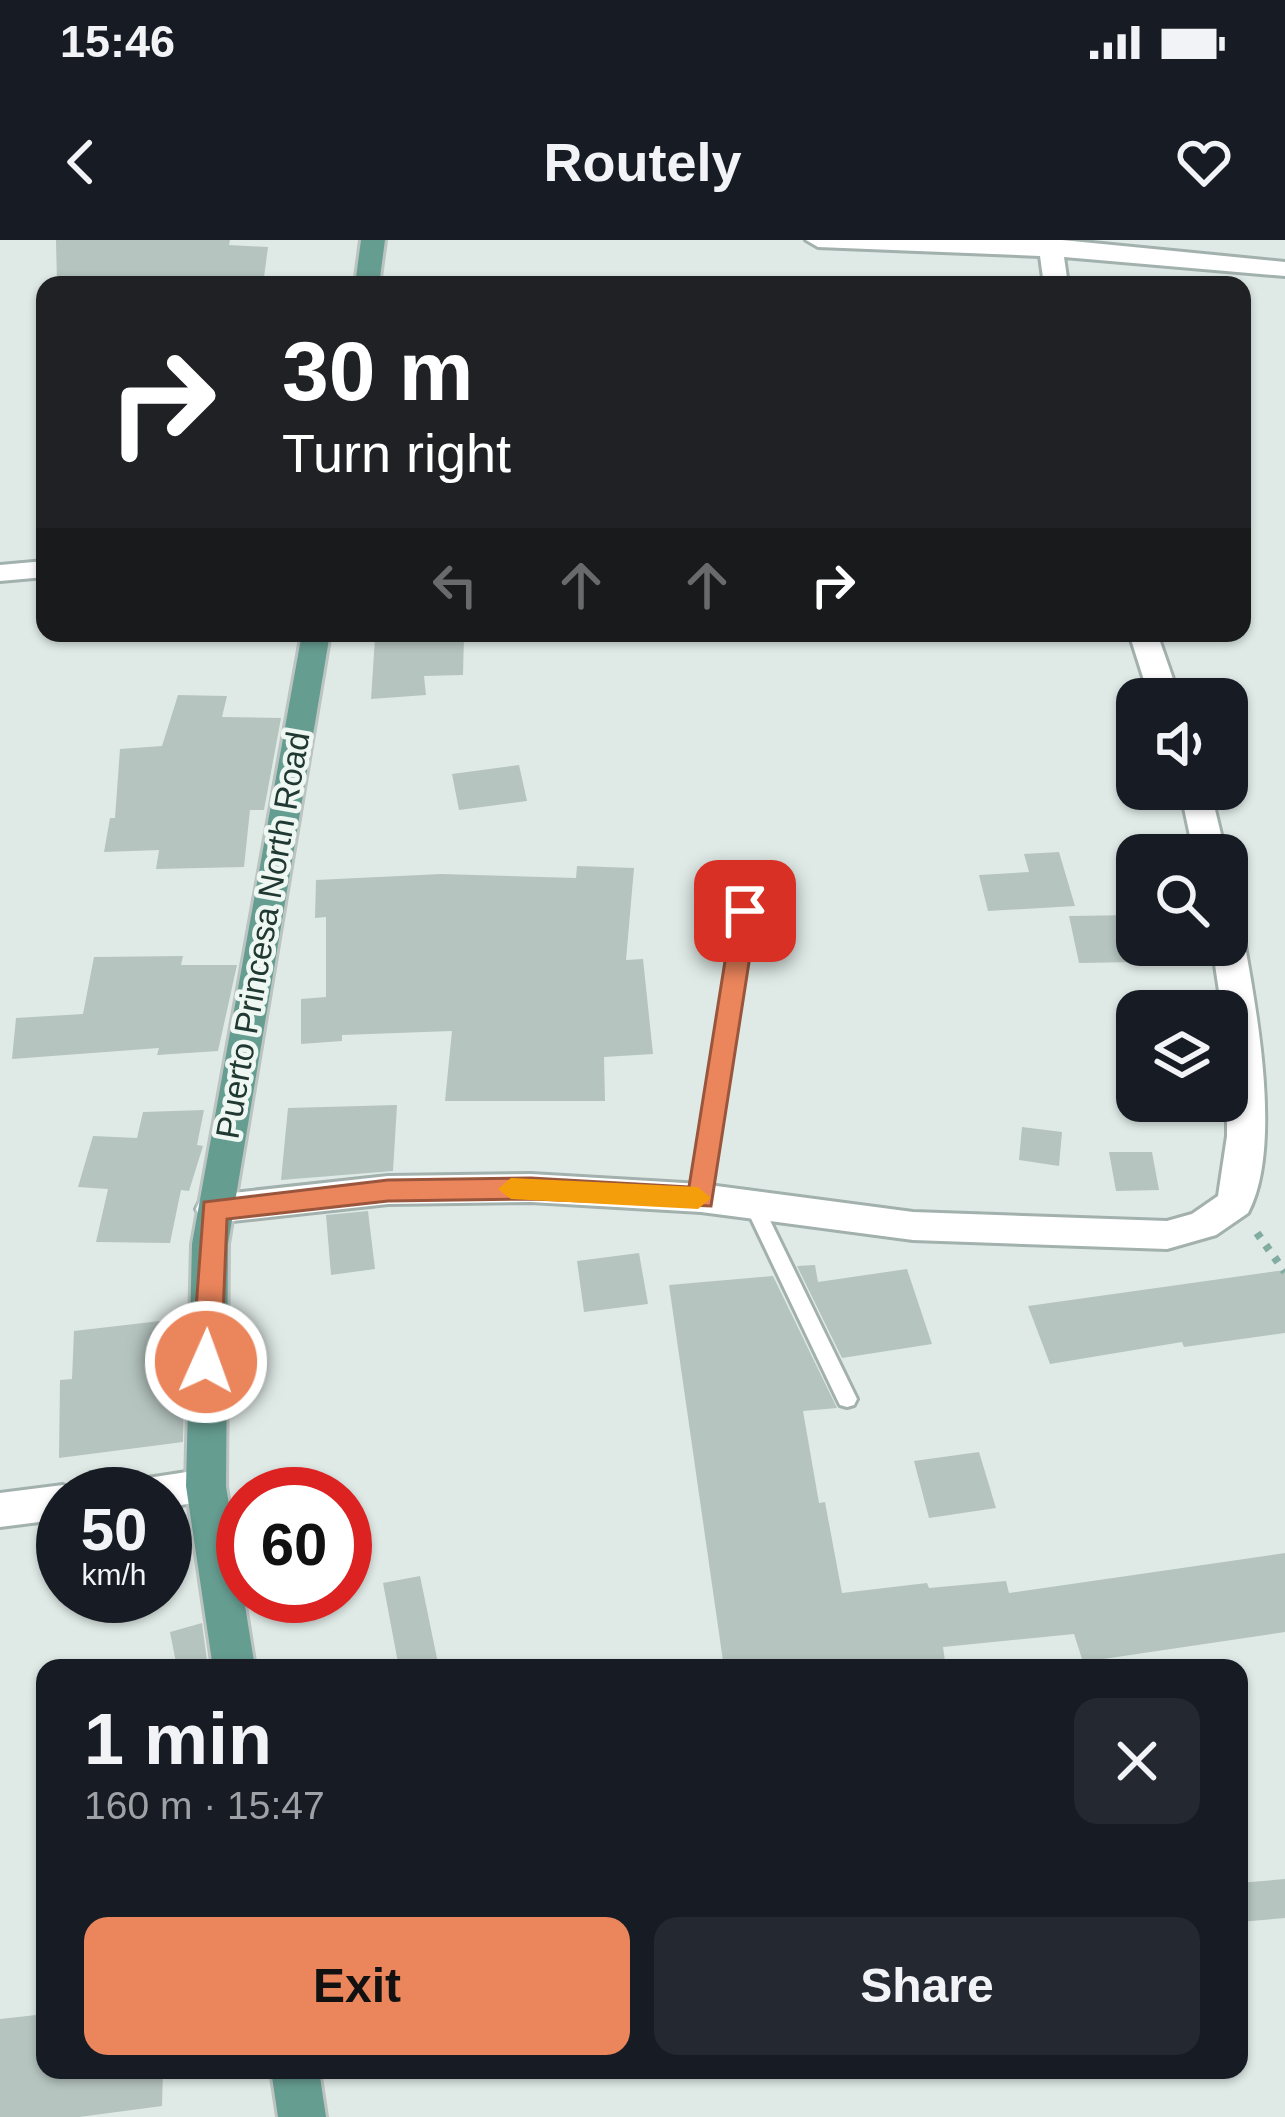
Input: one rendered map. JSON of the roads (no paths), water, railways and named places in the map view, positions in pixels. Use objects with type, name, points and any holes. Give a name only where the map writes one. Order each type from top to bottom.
[{"type":"main road","points":[[368,276],[374,240]]},
{"type":"main road","name":"Puerto Princesa North Road","points":[[233,1659],[206,1486],[214,1209],[314,642]]},
{"type":"main road","points":[[296,2079],[302,2117]]},
{"type":"street","points":[[818,240],[1050,244],[1285,269]]},
{"type":"street","points":[[1050,244],[1055,276]]},
{"type":"street","points":[[0,573],[36,570]]},
{"type":"street","points":[[1146,642],[1159,678]]},
{"type":"street","points":[[214,1209],[388,1190],[531,1188],[701,1198],[914,1226],[1167,1235],[1203,1225],[1235,1203],[1247,1155],[1245,1049],[1232,966]]},
{"type":"street","points":[[192,1488],[206,1486]]},
{"type":"street","points":[[0,1510],[36,1505]]},
{"type":"lane","points":[[701,1198],[745,911]]},
{"type":"lane","points":[[755,1208],[847,1400]]}]
